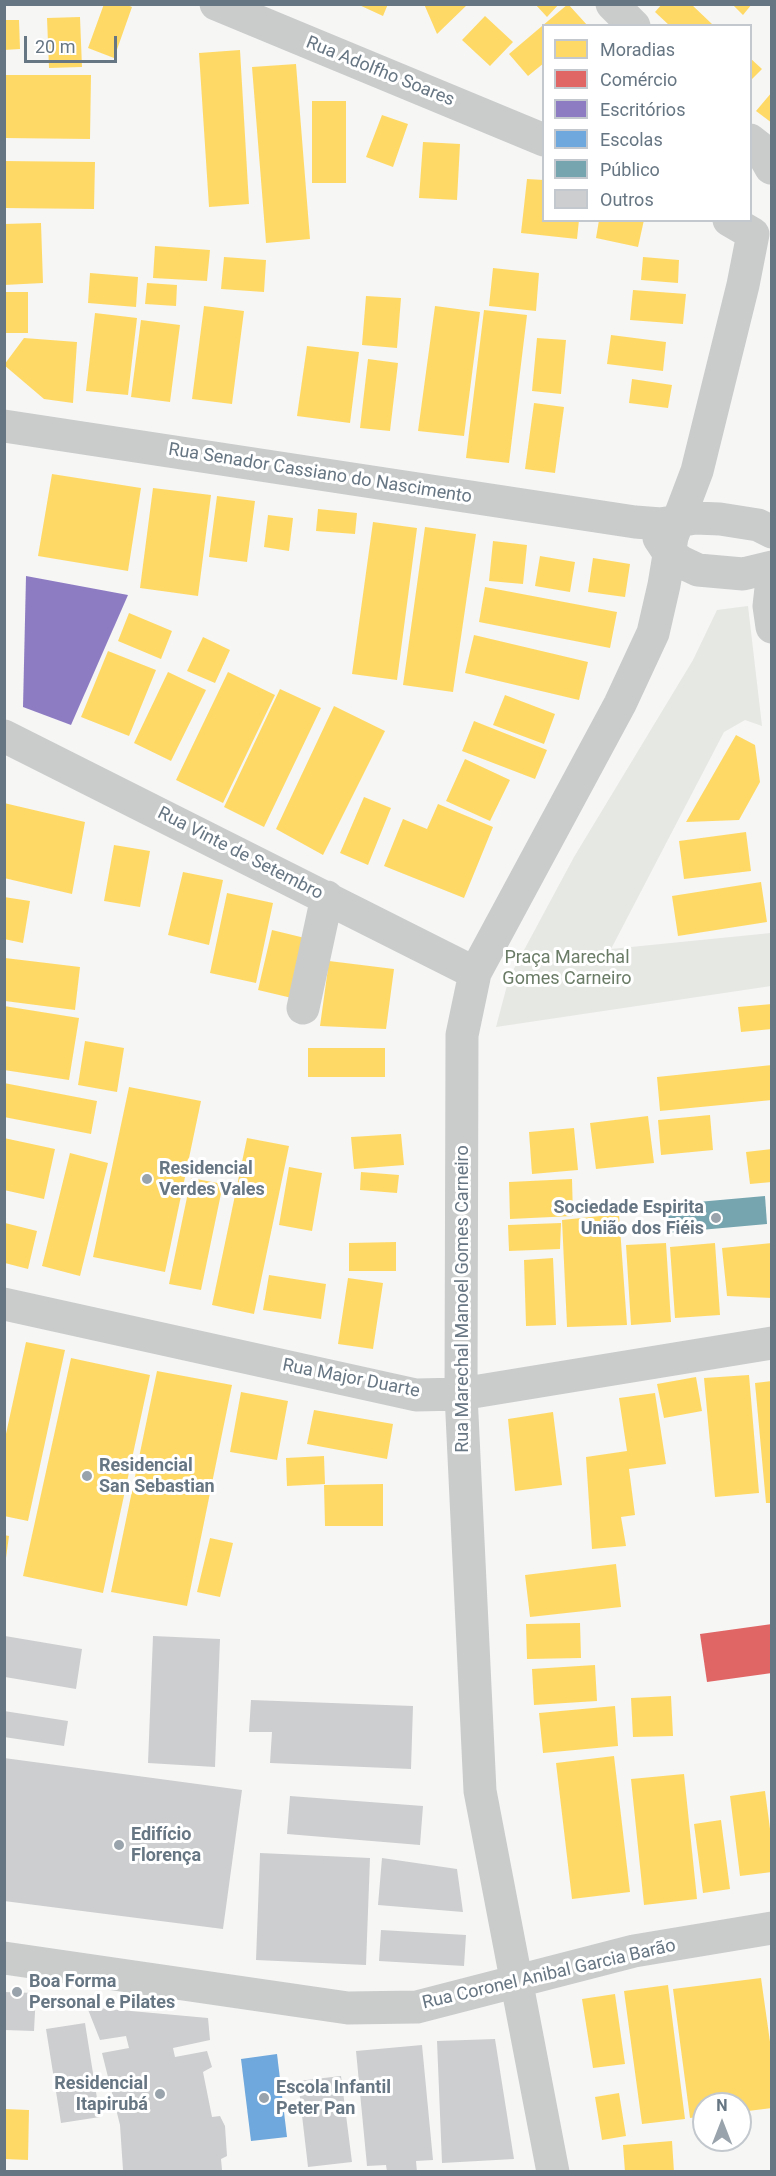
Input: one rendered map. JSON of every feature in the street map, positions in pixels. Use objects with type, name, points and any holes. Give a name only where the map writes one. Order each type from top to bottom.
[{"type":"street","name":"Rua Adolfho Soares","points":[[216,4],[542,140]]},
{"type":"street","points":[[612,4],[632,24]]},
{"type":"street","points":[[752,142],[759,147],[771,168],[752,179]]},
{"type":"street","name":"Rua Marechal Manoel Gomes Carneiro","points":[[553,2172],[480,1791],[461,1394],[462,1035],[475,973],[620,704],[653,633],[673,537],[697,471],[743,285],[750,227]]},
{"type":"street","name":"Rua Senador Cassiano do Nascimento","points":[[4,426],[635,522],[658,537],[673,537],[681,562],[698,570],[765,590]]},
{"type":"street","name":"Rua Marechal Manoel Gomes Carneiro","points":[[697,471],[702,502],[720,519]]},
{"type":"street","points":[[673,537],[695,518],[758,525],[771,532]]},
{"type":"street","name":"Rua Vinte de Setembro","points":[[4,736],[475,973]]},
{"type":"street","points":[[303,1008],[327,897]]},
{"type":"street","name":"Rua Major Duarte","points":[[4,1304],[416,1395],[461,1394],[771,1343]]},
{"type":"street","name":"Rua Coronel Anibal Garcia Barão","points":[[4,1958],[348,2008],[417,2007],[634,1951],[771,1928]]},
{"type":"green space","name":"Praça Marechal Gomes Carneiro","points":[[748,606],[762,726],[745,720],[724,732],[611,949],[771,933],[771,986],[496,1027],[509,978],[574,857],[693,660],[717,610]]},
{"type":"building: Moradias","points":[[104,4],[125,4],[132,7],[114,58],[88,48]]},
{"type":"building: Moradias","points":[[357,4],[388,4],[383,16]]},
{"type":"building: Moradias","points":[[424,4],[468,4],[437,34]]},
{"type":"building: Moradias","points":[[535,4],[559,4],[547,17]]},
{"type":"building: Moradias","points":[[568,4],[586,24],[544,24]]},
{"type":"building: Moradias","points":[[662,4],[691,4],[712,24],[668,24],[655,12]]},
{"type":"building: Moradias","points":[[732,4],[752,4],[743,15]]},
{"type":"building: Moradias","points":[[485,16],[513,42],[490,66],[462,40]]},
{"type":"building: Moradias","points":[[80,17],[82,67],[49,68],[47,18]]},
{"type":"building: Moradias","points":[[4,20],[19,20],[20,49],[4,50]]},
{"type":"building: Moradias","points":[[542,26],[542,65],[528,76],[509,54]]},
{"type":"building: Moradias","points":[[240,50],[249,204],[209,207],[199,53]]},
{"type":"building: Moradias","points":[[752,60],[762,69],[752,79]]},
{"type":"building: Moradias","points":[[296,64],[310,239],[266,243],[252,67]]},
{"type":"building: Moradias","points":[[4,75],[91,75],[90,139],[4,138]]},
{"type":"building: Moradias","points":[[772,92],[772,123],[756,111]]},
{"type":"building: Moradias","points":[[312,101],[346,101],[346,183],[312,183]]},
{"type":"building: Moradias","points":[[382,115],[408,124],[393,167],[366,157]]},
{"type":"building: Moradias","points":[[423,142],[460,144],[457,200],[419,198]]},
{"type":"building: Moradias","points":[[4,161],[95,162],[94,209],[4,208]]},
{"type":"building: Moradias","points":[[527,179],[542,180],[542,222],[579,222],[577,239],[521,233]]},
{"type":"building: Moradias","points":[[599,222],[644,222],[638,247],[596,238]]},
{"type":"building: Moradias","points":[[41,223],[43,283],[4,285],[4,224]]},
{"type":"building: Moradias","points":[[155,246],[210,250],[207,281],[153,278]]},
{"type":"building: Moradias","points":[[224,257],[266,260],[264,292],[221,289]]},
{"type":"building: Moradias","points":[[643,257],[679,260],[678,283],[641,280]]},
{"type":"building: Moradias","points":[[493,268],[539,273],[536,311],[489,306]]},
{"type":"building: Moradias","points":[[90,273],[138,277],[136,307],[88,303]]},
{"type":"building: Moradias","points":[[147,283],[177,285],[176,306],[145,304]]},
{"type":"building: Moradias","points":[[633,290],[686,294],[683,324],[630,320]]},
{"type":"building: Moradias","points":[[5,292],[28,292],[28,333],[5,333]]},
{"type":"building: Moradias","points":[[366,296],[401,298],[397,348],[362,345]]},
{"type":"building: Moradias","points":[[204,306],[244,311],[232,404],[192,399]]},
{"type":"building: Moradias","points":[[435,306],[480,312],[464,436],[418,431]]},
{"type":"building: Moradias","points":[[484,310],[527,315],[509,463],[466,458]]},
{"type":"building: Moradias","points":[[95,313],[137,318],[128,395],[86,391]]},
{"type":"building: Moradias","points":[[141,320],[180,325],[170,402],[131,397]]},
{"type":"building: Moradias","points":[[611,335],[666,342],[663,371],[607,364]]},
{"type":"building: Moradias","points":[[24,338],[77,342],[73,403],[44,399],[4,365]]},
{"type":"building: Moradias","points":[[537,338],[566,340],[561,394],[532,391]]},
{"type":"building: Moradias","points":[[307,346],[359,352],[350,423],[297,416]]},
{"type":"building: Moradias","points":[[368,359],[398,363],[390,431],[360,428]]},
{"type":"building: Moradias","points":[[632,379],[672,385],[668,408],[629,403]]},
{"type":"building: Moradias","points":[[534,403],[564,407],[555,473],[525,469]]},
{"type":"building: Moradias","points":[[52,474],[141,488],[128,571],[38,556]]},
{"type":"building: Moradias","points":[[153,488],[211,495],[198,596],[140,588]]},
{"type":"building: Moradias","points":[[217,496],[255,501],[247,562],[209,557]]},
{"type":"building: Moradias","points":[[318,509],[357,513],[355,534],[316,531]]},
{"type":"building: Moradias","points":[[268,515],[293,518],[289,551],[264,547]]},
{"type":"building: Moradias","points":[[373,522],[417,528],[397,680],[352,674]]},
{"type":"building: Moradias","points":[[425,527],[476,534],[453,692],[403,685]]},
{"type":"building: Moradias","points":[[493,541],[527,545],[523,584],[489,581]]},
{"type":"building: Moradias","points":[[540,556],[575,562],[570,592],[535,586]]},
{"type":"building: Moradias","points":[[593,558],[630,564],[625,597],[588,592]]},
{"type":"building: Moradias","points":[[485,587],[617,612],[610,648],[479,622]]},
{"type":"building: Moradias","points":[[129,613],[172,631],[161,659],[118,641]]},
{"type":"building: Moradias","points":[[474,635],[588,662],[579,700],[465,673]]},
{"type":"building: Moradias","points":[[203,637],[230,650],[215,683],[187,671]]},
{"type":"building: Moradias","points":[[108,651],[156,670],[129,736],[81,717]]},
{"type":"building: Moradias","points":[[168,672],[206,690],[171,761],[134,743]]},
{"type":"building: Moradias","points":[[228,672],[275,695],[223,803],[176,780]]},
{"type":"building: Moradias","points":[[280,689],[321,708],[264,827],[224,807]]},
{"type":"building: Moradias","points":[[505,695],[555,714],[544,744],[493,725]]},
{"type":"building: Moradias","points":[[334,706],[385,731],[323,855],[276,829]]},
{"type":"building: Moradias","points":[[474,721],[547,750],[535,779],[462,751]]},
{"type":"building: Moradias","points":[[736,735],[755,745],[760,782],[739,820],[686,822]]},
{"type":"building: Moradias","points":[[465,759],[510,780],[490,821],[446,801]]},
{"type":"building: Moradias","points":[[364,797],[391,808],[368,865],[340,853]]},
{"type":"building: Moradias","points":[[4,803],[85,822],[72,894],[4,878]]},
{"type":"building: Moradias","points":[[438,804],[493,827],[464,898],[384,866],[403,819],[427,829]]},
{"type":"building: Moradias","points":[[746,832],[751,871],[684,879],[679,841]]},
{"type":"building: Moradias","points":[[114,845],[150,851],[140,907],[104,901]]},
{"type":"building: Moradias","points":[[183,872],[223,880],[209,945],[168,935]]},
{"type":"building: Moradias","points":[[761,882],[767,922],[678,936],[672,896]]},
{"type":"building: Moradias","points":[[227,893],[273,903],[256,983],[210,973]]},
{"type":"building: Moradias","points":[[4,897],[30,901],[23,943],[4,939]]},
{"type":"building: Moradias","points":[[272,930],[309,939],[296,999],[258,990]]},
{"type":"building: Moradias","points":[[5,958],[80,967],[75,1010],[5,1001]]},
{"type":"building: Moradias","points":[[329,961],[394,969],[386,1029],[320,1026]]},
{"type":"building: Moradias","points":[[772,1004],[772,1029],[741,1032],[738,1007]]},
{"type":"building: Moradias","points":[[4,1006],[79,1018],[69,1080],[4,1070]]},
{"type":"building: Moradias","points":[[85,1041],[124,1048],[117,1092],[78,1085]]},
{"type":"building: Moradias","points":[[308,1048],[385,1048],[385,1077],[308,1077]]},
{"type":"building: Moradias","points":[[772,1065],[772,1100],[660,1111],[657,1077]]},
{"type":"building: Moradias","points":[[4,1083],[97,1101],[91,1134],[4,1117]]},
{"type":"building: Moradias","name":"Residencial Verdes Vales","points":[[129,1087],[201,1101],[165,1272],[93,1257]]},
{"type":"building: Moradias","points":[[710,1115],[713,1150],[661,1155],[658,1120]]},
{"type":"building: Moradias","points":[[648,1116],[654,1163],[596,1169],[590,1123]]},
{"type":"building: Moradias","points":[[574,1128],[578,1170],[532,1174],[529,1132]]},
{"type":"building: Moradias","points":[[401,1134],[404,1165],[354,1169],[351,1137]]},
{"type":"building: Moradias","points":[[4,1138],[55,1149],[44,1199],[4,1190]]},
{"type":"building: Moradias","points":[[247,1138],[289,1146],[254,1314],[212,1305]]},
{"type":"building: Moradias","points":[[772,1149],[772,1182],[750,1184],[746,1152]]},
{"type":"building: Moradias","points":[[70,1153],[108,1163],[80,1276],[42,1266]]},
{"type":"building: Moradias","points":[[289,1167],[322,1173],[312,1231],[279,1225]]},
{"type":"building: Moradias","points":[[361,1172],[399,1175],[397,1193],[360,1190]]},
{"type":"building: Moradias","points":[[191,1178],[223,1184],[201,1290],[169,1284]]},
{"type":"building: Moradias","points":[[572,1179],[573,1216],[510,1219],[509,1182]]},
{"type":"building: Moradias","points":[[619,1214],[627,1325],[567,1327],[562,1220]]},
{"type":"building: Moradias","points":[[5,1223],[37,1231],[28,1269],[5,1263]]},
{"type":"building: Moradias","points":[[561,1223],[560,1249],[509,1251],[508,1225]]},
{"type":"building: Moradias","points":[[396,1242],[396,1271],[349,1271],[349,1243]]},
{"type":"building: Moradias","points":[[666,1243],[671,1322],[631,1325],[626,1245]]},
{"type":"building: Moradias","points":[[715,1243],[720,1315],[675,1318],[670,1247]]},
{"type":"building: Moradias","points":[[772,1243],[772,1298],[727,1296],[722,1248]]},
{"type":"building: Moradias","points":[[553,1258],[556,1325],[526,1326],[524,1260]]},
{"type":"building: Moradias","points":[[269,1275],[326,1284],[321,1319],[263,1310]]},
{"type":"building: Moradias","points":[[348,1278],[383,1283],[373,1349],[338,1344]]},
{"type":"building: Moradias","points":[[26,1342],[65,1350],[28,1521],[4,1516],[4,1443]]},
{"type":"building: Moradias","name":"Residencial San Sebastian","points":[[71,1358],[150,1375],[103,1593],[23,1576]]},
{"type":"building: Moradias","points":[[157,1371],[232,1385],[187,1606],[111,1592]]},
{"type":"building: Moradias","points":[[749,1375],[759,1493],[715,1497],[704,1378]]},
{"type":"building: Moradias","points":[[696,1377],[702,1411],[664,1418],[657,1384]]},
{"type":"building: Moradias","points":[[772,1381],[772,1503],[766,1503],[755,1383]]},
{"type":"building: Moradias","points":[[241,1392],[288,1401],[277,1460],[230,1452]]},
{"type":"building: Moradias","points":[[655,1393],[666,1464],[629,1469],[635,1515],[621,1517],[626,1546],[592,1549],[586,1457],[627,1451],[619,1398]]},
{"type":"building: Moradias","points":[[314,1410],[393,1424],[387,1459],[307,1444]]},
{"type":"building: Moradias","points":[[553,1412],[562,1485],[515,1491],[508,1419]]},
{"type":"building: Moradias","points":[[324,1456],[325,1484],[287,1486],[286,1458]]},
{"type":"building: Moradias","points":[[383,1484],[383,1526],[325,1526],[324,1485]]},
{"type":"building: Moradias","points":[[4,1535],[9,1536],[6,1558],[4,1558]]},
{"type":"building: Moradias","points":[[210,1538],[233,1543],[220,1597],[197,1592]]},
{"type":"building: Moradias","points":[[616,1564],[621,1607],[530,1617],[525,1575]]},
{"type":"building: Moradias","points":[[580,1623],[581,1658],[527,1659],[526,1624]]},
{"type":"building: Moradias","points":[[595,1665],[597,1701],[534,1705],[532,1669]]},
{"type":"building: Moradias","points":[[671,1696],[673,1736],[633,1737],[631,1698]]},
{"type":"building: Moradias","points":[[615,1706],[618,1746],[543,1753],[539,1713]]},
{"type":"building: Moradias","points":[[614,1756],[630,1892],[572,1899],[556,1763]]},
{"type":"building: Moradias","points":[[684,1774],[697,1899],[644,1905],[631,1779]]},
{"type":"building: Moradias","points":[[765,1791],[772,1844],[772,1872],[740,1876],[730,1796]]},
{"type":"building: Moradias","points":[[721,1820],[730,1889],[703,1893],[694,1824]]},
{"type":"building: Moradias","points":[[761,1978],[772,2056],[772,2108],[752,2110],[752,2092],[692,2092],[692,2118],[690,2118],[673,1989]]},
{"type":"building: Moradias","points":[[668,1985],[685,2119],[642,2124],[624,1991]]},
{"type":"building: Moradias","points":[[615,1994],[625,2064],[593,2068],[582,1999]]},
{"type":"building: Moradias","points":[[619,2093],[626,2136],[602,2140],[595,2097]]},
{"type":"building: Moradias","points":[[4,2109],[29,2110],[28,2160],[4,2159]]},
{"type":"building: Moradias","points":[[672,2141],[674,2172],[625,2172],[623,2145]]},
{"type":"building: Comércio","points":[[772,1624],[772,1673],[707,1682],[700,1634]]},
{"type":"building: Escritórios","points":[[26,576],[128,595],[71,725],[23,707]]},
{"type":"building: Escolas","name":"Escola Infantil Peter Pan","points":[[277,2054],[287,2137],[251,2141],[241,2059]]},
{"type":"building: Público","name":"Sociedade Espirita União dos Fiéis","points":[[765,1196],[767,1224],[667,1233],[664,1205]]},
{"type":"building: Outros","points":[[5,1636],[82,1649],[76,1689],[5,1677]]},
{"type":"building: Outros","points":[[153,1636],[220,1639],[215,1767],[148,1763]]},
{"type":"building: Outros","points":[[251,1700],[413,1706],[411,1769],[270,1763],[272,1732],[249,1732]]},
{"type":"building: Outros","points":[[4,1711],[68,1721],[64,1746],[4,1737]]},
{"type":"building: Outros","name":"Edifício Florença","points":[[4,1758],[242,1790],[223,1929],[4,1901]]},
{"type":"building: Outros","points":[[290,1796],[423,1806],[420,1845],[287,1834]]},
{"type":"building: Outros","points":[[260,1853],[370,1858],[366,1965],[256,1960]]},
{"type":"building: Outros","points":[[382,1858],[457,1869],[463,1912],[378,1905]]},
{"type":"building: Outros","points":[[381,1930],[466,1935],[464,1966],[379,1961]]},
{"type":"building: Outros","points":[[4,1992],[36,1993],[34,2031],[4,2030]]},
{"type":"building: Outros","name":"Residencial Itapirubá","points":[[87,2007],[208,2018],[210,2040],[173,2048],[175,2057],[207,2051],[212,2067],[203,2072],[212,2117],[220,2116],[225,2126],[227,2156],[221,2159],[222,2170],[123,2170],[120,2125],[102,2053],[129,2048],[126,2036],[100,2040]]},
{"type":"building: Outros","points":[[85,2023],[100,2117],[61,2123],[46,2029]]},
{"type":"building: Outros","points":[[495,2039],[514,2159],[442,2163],[437,2041]]},
{"type":"building: Outros","points":[[422,2045],[433,2160],[416,2161],[417,2172],[387,2172],[386,2165],[367,2166],[356,2051]]},
{"type":"building: Outros","points":[[341,2076],[352,2162],[308,2167],[298,2081]]},
{"type":"place","name":"Residencial Verdes Vales","points":[[147,1179]]},
{"type":"place","name":"Sociedade Espirita União dos Fiéis","points":[[716,1218]]},
{"type":"place","name":"Residencial San Sebastian","points":[[87,1476]]},
{"type":"place","name":"Edifício Florença","points":[[119,1845]]},
{"type":"place","name":"Boa Forma Personal e Pilates","points":[[17,1992]]},
{"type":"place","name":"Residencial Itapirubá","points":[[160,2094]]},
{"type":"place","name":"Escola Infantil Peter Pan","points":[[264,2098]]}]
